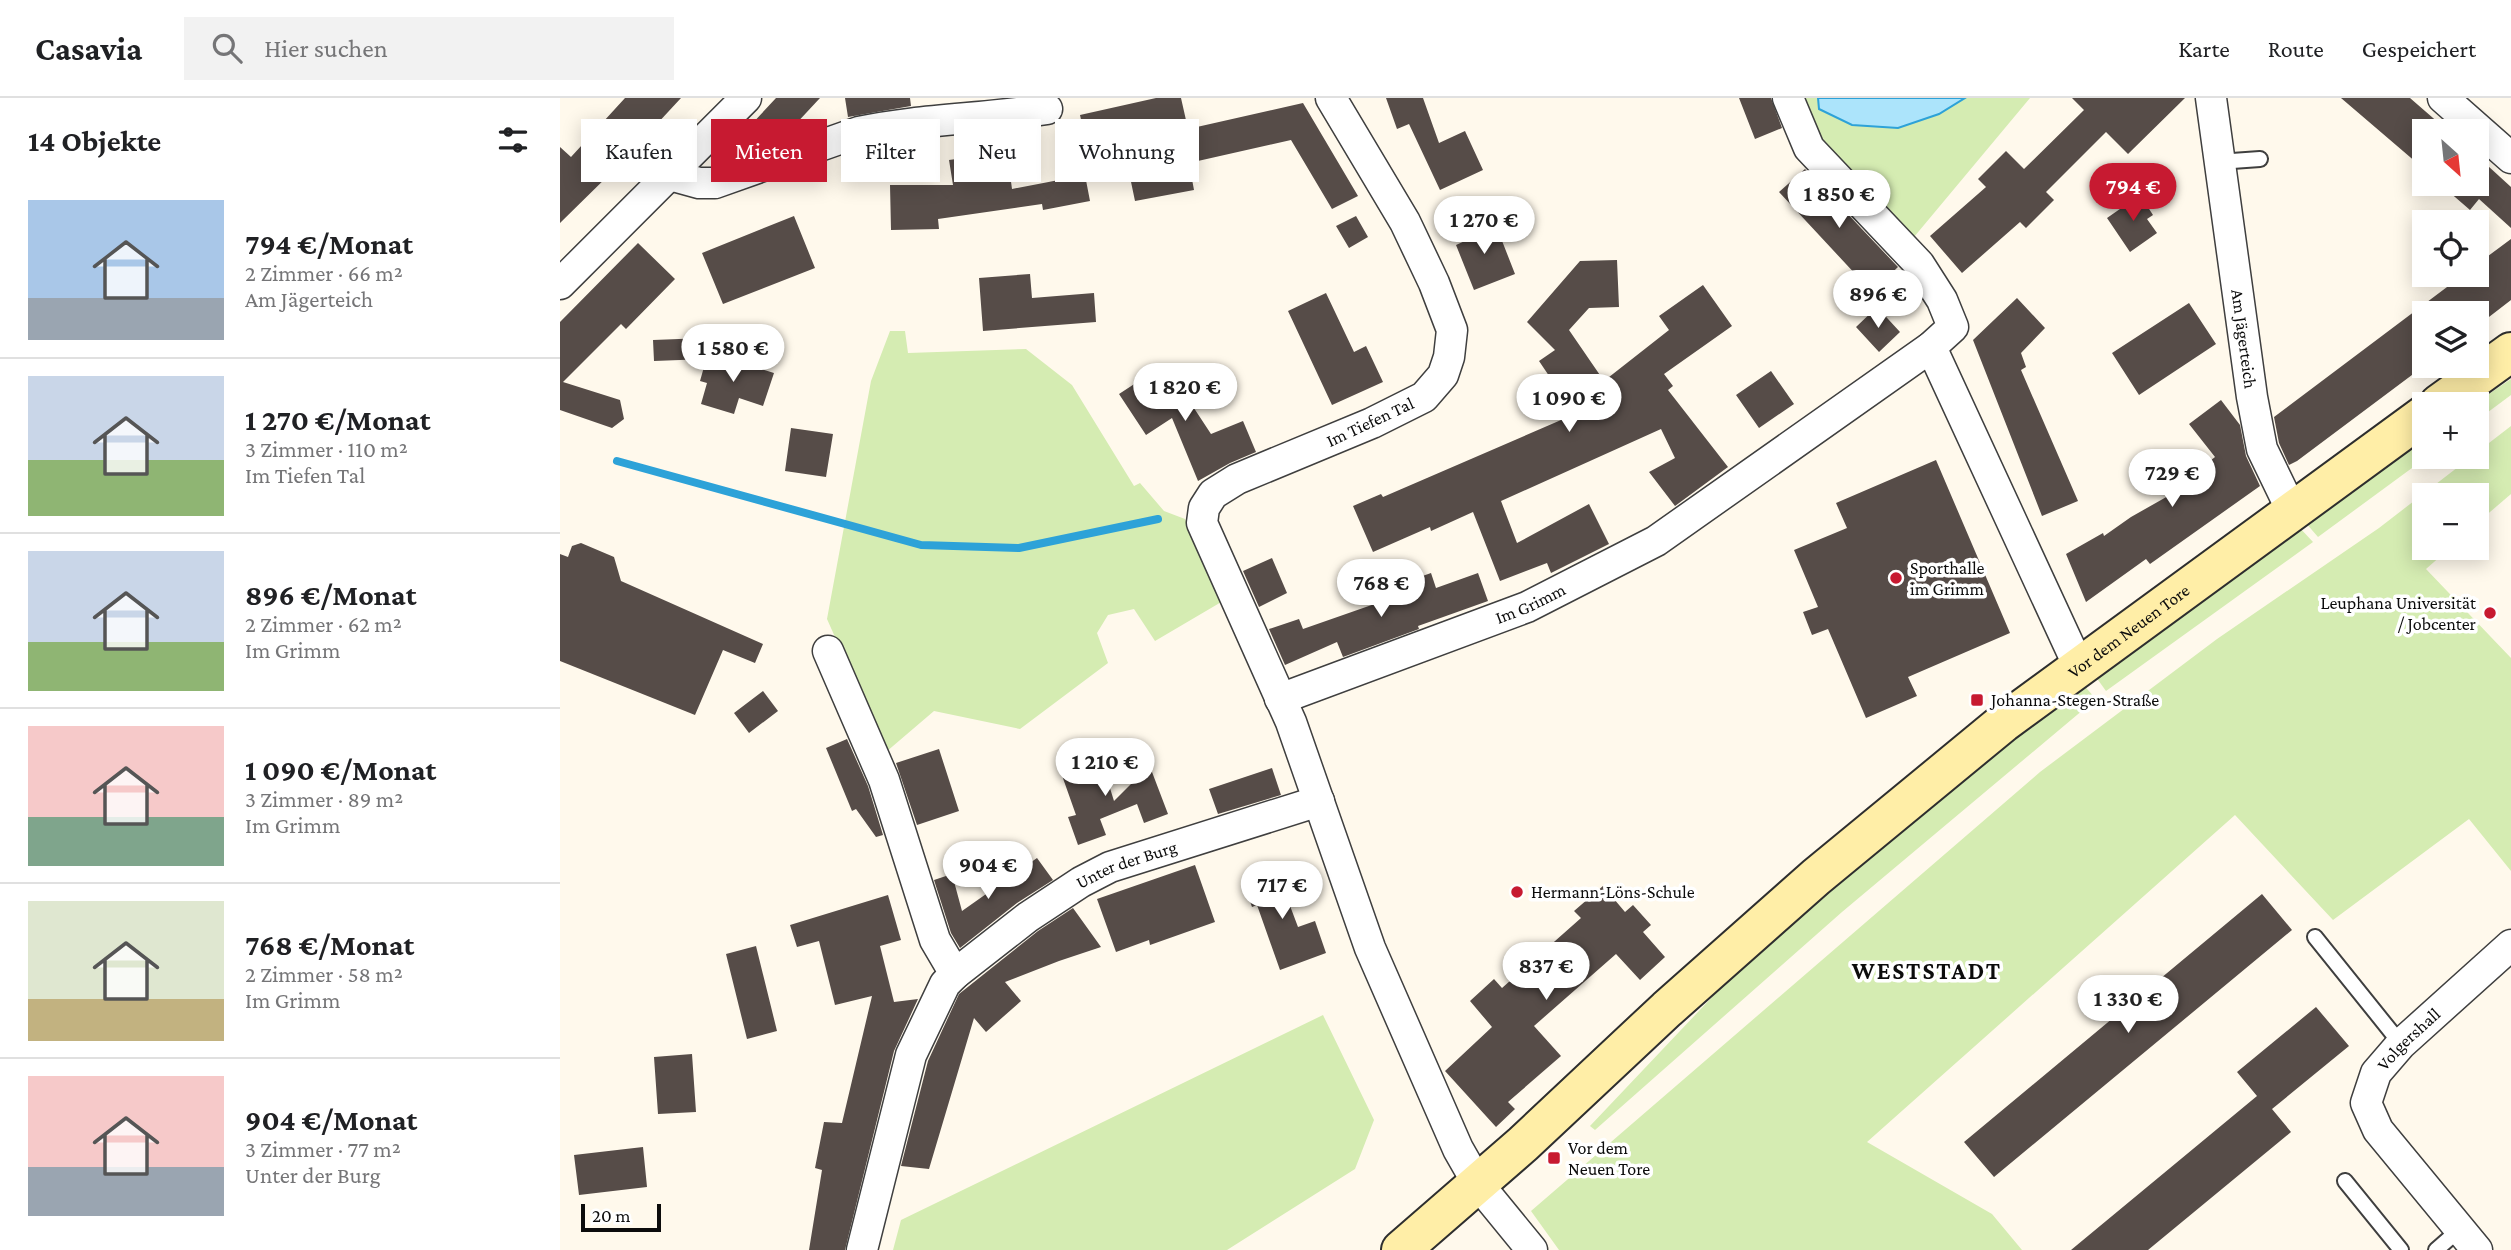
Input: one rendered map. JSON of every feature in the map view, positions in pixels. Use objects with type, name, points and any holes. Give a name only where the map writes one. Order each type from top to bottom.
[{"type":"main road","points":[[2456,392],[2511,352]]},
{"type":"main road","name":"Vor dem Neuen Tore","points":[[1401,1250],[1478,1184],[1667,1009],[1816,877],[2003,723],[2412,424]]},
{"type":"street","points":[[697,148],[746,98]]},
{"type":"street","name":"Im Tiefen Tal","points":[[1280,699],[1202,523],[1204,508],[1213,494],[1237,480],[1372,424],[1424,397],[1443,375],[1449,357],[1452,330],[1434,283],[1405,222],[1331,98]]},
{"type":"street","name":"Im Grimm","points":[[1280,699],[1527,607],[1645,547],[1931,347],[1953,327],[1942,300],[1919,264],[1810,148],[1788,98]]},
{"type":"street","name":"Am Jägerteich","points":[[2211,98],[2252,397],[2262,449],[2292,511]]},
{"type":"street","points":[[2443,98],[2511,158]]},
{"type":"street","points":[[695,182],[715,183],[859,132],[1047,109]]},
{"type":"street","points":[[560,284],[664,182]]},
{"type":"street","points":[[1931,347],[2079,667]]},
{"type":"street","points":[[828,651],[884,780],[935,940],[955,974]]},
{"type":"street","points":[[1280,699],[1320,801],[1390,999],[1458,1149],[1478,1184],[1532,1250]]},
{"type":"street","name":"Unter der Burg","points":[[862,1250],[911,1055],[939,995],[955,974],[1045,905],[1110,867],[1320,801]]},
{"type":"street","name":"Volgershall","points":[[2468,1240],[2378,1130],[2366,1103],[2376,1073],[2401,1044],[2511,945]]},
{"type":"lane","points":[[2218,162],[2260,159]]},
{"type":"lane","points":[[2315,937],[2401,1044]]},
{"type":"lane","points":[[2345,1181],[2401,1250]]},
{"type":"lane","points":[[2436,1250],[2468,1240]]},
{"type":"green space","points":[[1796,98],[2030,98],[1909,243],[1813,144]]},
{"type":"green space","points":[[890,331],[905,331],[908,353],[1026,349],[1072,385],[1134,486],[1140,483],[1164,511],[1185,519],[1223,601],[1155,641],[1134,609],[1108,615],[1097,633],[1108,663],[1020,729],[934,711],[886,752],[827,619],[871,381]]},
{"type":"green space","points":[[2511,379],[2511,395],[2489,411],[2489,394]]},
{"type":"green space","points":[[2511,426],[2511,494],[2489,513],[2489,483],[2437,483],[2455,469],[2489,469],[2489,443]]},
{"type":"green space","points":[[2412,448],[2412,468],[2318,537],[2305,522]]},
{"type":"green space","points":[[2412,503],[2412,560],[2436,560],[2426,569],[2511,658],[2511,871],[2469,819],[2333,920],[2235,815],[1867,1142],[1992,1214],[2022,1250],[1559,1250],[1531,1211],[2040,772],[2217,639]]},
{"type":"green space","points":[[2299,527],[2313,542],[2106,691],[2093,673]]},
{"type":"green space","points":[[2080,681],[2096,699],[1842,912],[1595,1130],[1590,1126],[1751,956]]},
{"type":"green space","points":[[1323,1015],[1374,1120],[1355,1169],[1227,1250],[893,1250],[901,1220]]},
{"type":"water","points":[[1818,98],[1965,98],[1939,114],[1898,128],[1852,125],[1819,109]]},
{"type":"building","points":[[625,98],[681,98],[662,119],[606,119]]},
{"type":"building","points":[[776,98],[820,98],[800,119],[756,119]]},
{"type":"building","points":[[845,98],[910,98],[911,106],[848,117]]},
{"type":"building","points":[[1156,98],[1181,98],[1186,119],[1081,119],[1080,115]]},
{"type":"building","points":[[1386,98],[1423,98],[1439,143],[1465,131],[1483,170],[1440,190],[1409,124],[1397,129]]},
{"type":"building","points":[[1739,98],[1771,98],[1782,128],[1755,139]]},
{"type":"building","points":[[2072,98],[2185,98],[2128,154],[2106,132],[2046,192],[2054,200],[2026,228],[2020,222],[1962,273],[1930,236],[1986,187],[1978,179],[2006,151],[2024,169],[2084,110]]},
{"type":"building","points":[[2341,98],[2410,98],[2434,119],[2412,119],[2412,159]]},
{"type":"building","points":[[1303,103],[1358,196],[1332,209],[1291,140],[1199,161],[1199,127]]},
{"type":"building","points":[[581,146],[581,182],[602,182],[560,223],[560,147],[571,157]]},
{"type":"building","points":[[954,159],[954,182],[1011,182],[1012,189],[1055,181],[1086,182],[1090,201],[1043,210],[1042,204],[938,219],[939,229],[891,230],[890,185],[953,185],[949,160]]},
{"type":"building","points":[[2489,167],[2511,187],[2511,228],[2479,199],[2470,210],[2454,196],[2489,196]]},
{"type":"building","points":[[1805,169],[1898,267],[1872,292],[1779,192]]},
{"type":"building","points":[[1131,182],[1193,182],[1194,190],[1135,201]]},
{"type":"building","points":[[2140,195],[2153,215],[2147,219],[2157,233],[2130,252],[2107,218]]},
{"type":"building","points":[[794,216],[815,268],[723,304],[702,253]]},
{"type":"building","points":[[1356,216],[1368,237],[1349,248],[1336,226]]},
{"type":"building","points":[[1484,220],[1489,231],[1497,228],[1515,274],[1474,290],[1456,245],[1467,240],[1463,228]]},
{"type":"building","points":[[2511,239],[2511,300],[2489,317],[2489,301],[2428,301],[2447,287],[2489,287],[2489,255]]},
{"type":"building","points":[[638,243],[675,279],[626,329],[621,324],[563,382],[620,400],[624,419],[612,428],[560,410],[560,322]]},
{"type":"building","points":[[1617,260],[1619,307],[1589,308],[1569,330],[1604,381],[1669,330],[1659,316],[1703,285],[1732,326],[1664,374],[1673,386],[1668,390],[1728,467],[1675,506],[1649,472],[1675,458],[1661,429],[1501,501],[1517,543],[1589,504],[1609,544],[1551,573],[1547,563],[1500,581],[1473,512],[1373,552],[1353,506],[1381,494],[1383,497],[1568,417],[1564,412],[1570,407],[1539,361],[1555,350],[1527,322],[1580,261]]},
{"type":"building","points":[[1030,274],[1032,298],[1094,293],[1096,322],[983,331],[979,278]]},
{"type":"building","points":[[1326,293],[1354,352],[1366,346],[1383,382],[1332,405],[1288,311]]},
{"type":"building","points":[[2017,298],[2045,328],[2021,353],[2026,367],[2021,370],[2078,501],[2042,516],[1973,340]]},
{"type":"building","points":[[2189,303],[2216,344],[2139,395],[2112,353]]},
{"type":"building","points":[[1877,307],[1900,332],[1879,352],[1856,327]]},
{"type":"building","points":[[2412,313],[2412,375],[2289,465],[2279,443],[2274,417]]},
{"type":"building","points":[[705,338],[706,359],[654,361],[653,340]]},
{"type":"building","points":[[708,353],[774,373],[763,406],[739,398],[734,414],[701,404],[707,383],[700,381]]},
{"type":"building","points":[[1165,364],[1211,434],[1243,421],[1256,452],[1198,481],[1172,418],[1146,435],[1119,394]]},
{"type":"building","points":[[1771,371],[1794,404],[1759,428],[1736,395]]},
{"type":"building","points":[[2221,400],[2240,425],[2246,456],[2260,486],[2150,564],[2146,559],[2086,602],[2066,554],[2103,533],[2104,536],[2131,517],[2214,470],[2210,461],[2215,457],[2189,424]]},
{"type":"building","points":[[791,428],[833,434],[826,477],[785,471]]},
{"type":"building","name":"Sporthalle im Grimm","points":[[1936,460],[2010,633],[1908,677],[1917,696],[1866,718],[1828,629],[1812,635],[1803,612],[1818,607],[1794,550],[1847,528],[1836,503]]},
{"type":"building","points":[[581,543],[614,557],[621,581],[763,644],[755,663],[723,650],[695,715],[560,661],[560,554],[568,557],[572,546]]},
{"type":"building","points":[[1272,558],[1287,593],[1259,607],[1243,571]]},
{"type":"building","points":[[1431,573],[1436,588],[1478,573],[1488,601],[1343,657],[1337,642],[1285,665],[1269,629],[1299,619],[1303,629],[1406,593],[1403,583]]},
{"type":"building","points":[[763,691],[778,711],[749,733],[734,713]]},
{"type":"building","points":[[847,739],[868,786],[883,835],[876,837],[856,809],[852,811],[826,748]]},
{"type":"building","points":[[939,749],[959,811],[917,825],[896,763]]},
{"type":"building","points":[[1089,755],[1104,769],[1114,801],[1138,777],[1152,772],[1168,814],[1144,823],[1137,804],[1100,819],[1106,835],[1078,845],[1068,817],[1076,815],[1059,767],[1073,759]]},
{"type":"building","points":[[1272,768],[1281,795],[1218,814],[1209,789]]},
{"type":"building","points":[[1037,858],[1053,880],[1017,903],[960,948],[951,933],[934,880],[952,874],[962,911]]},
{"type":"building","points":[[1195,865],[1215,922],[1150,945],[1149,940],[1116,952],[1097,899]]},
{"type":"building","points":[[1275,866],[1298,927],[1315,921],[1326,953],[1280,970],[1257,905],[1252,907],[1242,878]]},
{"type":"building","points":[[1603,886],[1625,912],[1633,905],[1651,925],[1643,932],[1665,957],[1640,980],[1616,954],[1534,1026],[1561,1056],[1508,1102],[1515,1109],[1496,1127],[1445,1071],[1492,1027],[1470,1001],[1494,979],[1502,988],[1581,918],[1574,911]]},
{"type":"building","points":[[2262,894],[2292,930],[1994,1177],[1964,1142]]},
{"type":"building","points":[[888,895],[901,940],[880,946],[894,1002],[918,999],[894,1051],[845,1250],[809,1250],[822,1170],[815,1168],[824,1122],[842,1123],[872,996],[835,1005],[819,941],[797,947],[790,925]]},
{"type":"building","points":[[1073,908],[1101,947],[1005,982],[1021,1001],[986,1032],[974,1018],[929,1169],[901,1166],[928,1061],[959,994],[1038,931]]},
{"type":"building","points":[[756,946],[777,1031],[747,1039],[726,954]]},
{"type":"building","points":[[2316,1007],[2349,1046],[2272,1109],[2291,1132],[2148,1250],[2071,1250],[2257,1096],[2237,1072]]},
{"type":"building","points":[[692,1054],[696,1112],[658,1114],[654,1057]]},
{"type":"building","points":[[643,1147],[647,1187],[579,1195],[574,1155]]},
{"type":"waterway","points":[[617,461],[921,545],[1019,548],[1158,519]]},
{"type":"place","name":"Sporthalle im Grimm","points":[[1896,578]]},
{"type":"place","name":"Leuphana Universität / Jobcenter","points":[[2490,613]]},
{"type":"place","name":"Johanna-Stegen-Straße","points":[[1977,700]]},
{"type":"place","name":"Hermann-Löns-Schule","points":[[1517,892]]},
{"type":"place","name":"Vor dem Neuen Tore","points":[[1554,1158]]},
{"type":"district","name":"WESTSTADT","points":[[1927,970]]}]
